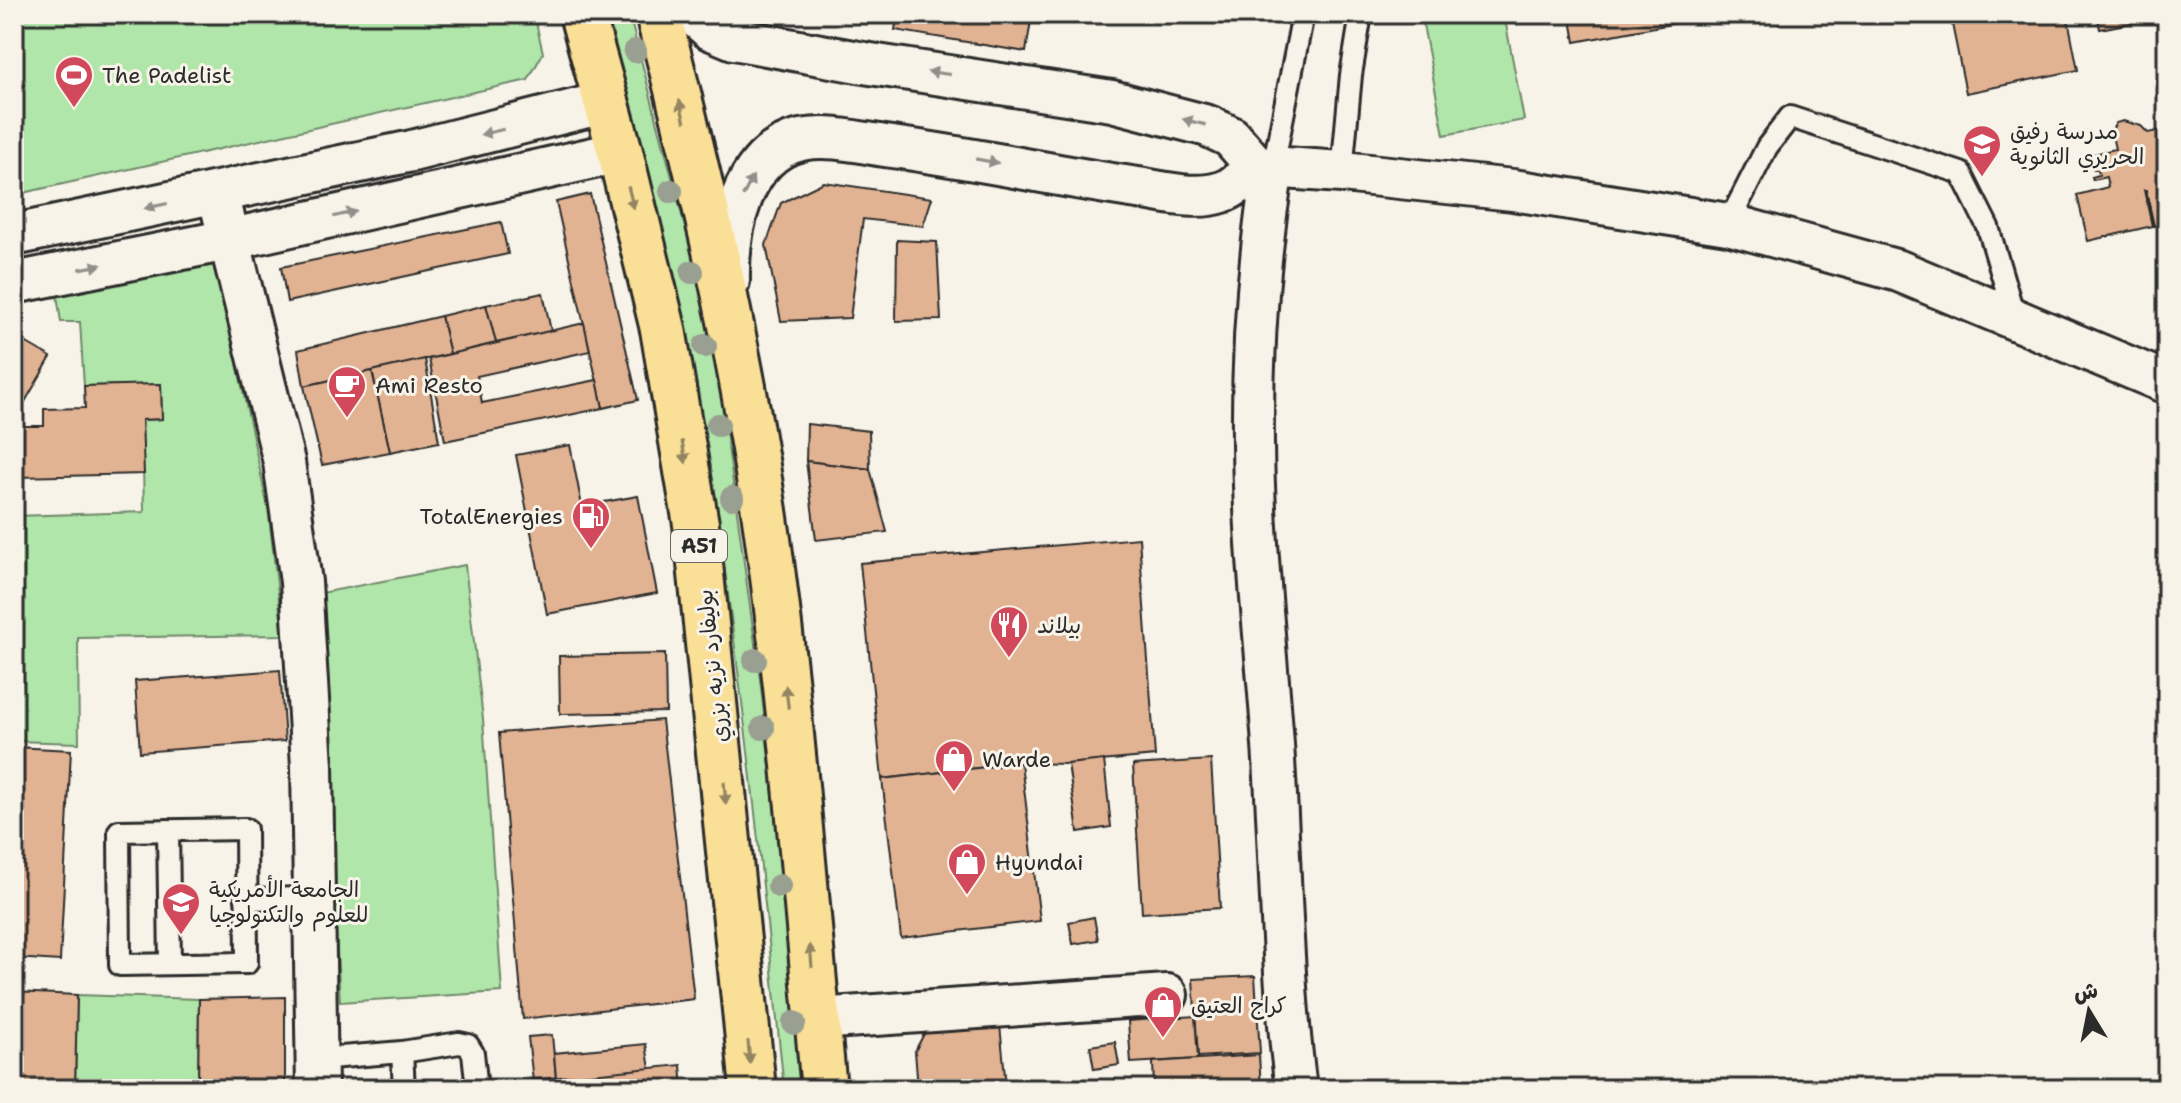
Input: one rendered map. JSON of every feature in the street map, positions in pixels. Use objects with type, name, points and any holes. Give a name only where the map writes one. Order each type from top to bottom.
[{"type":"highway","name":"بوليفارد نزيه بزري","points":[[582,14],[620,152],[663,329],[696,524],[753,1089]]},
{"type":"highway","points":[[658,14],[705,201],[764,512],[789,710],[824,1089]]},
{"type":"street","points":[[693,14],[710,29],[734,39],[864,63],[1112,101],[1208,126],[1231,137],[1264,167],[1256,306],[1253,448],[1280,858],[1285,983],[1296,1089]]},
{"type":"street","points":[[14,235],[440,144],[606,102]]},
{"type":"street","points":[[729,316],[730,245],[742,197],[763,163],[772,154],[800,140],[849,141],[948,154],[1199,196],[1225,192],[1264,167],[1513,190],[1728,224],[1899,271],[2167,383]]},
{"type":"street","points":[[14,283],[228,240],[620,152]]},
{"type":"street","points":[[218,193],[284,462],[301,582],[312,766],[317,1074]]},
{"type":"street","points":[[817,1019],[1167,995]]},
{"type":"lane","points":[[1264,167],[1303,14]]},
{"type":"lane","points":[[1342,172],[1351,75],[1361,14]]},
{"type":"lane","points":[[1728,224],[1767,147],[1790,117],[1961,173],[1988,227],[2015,319]]},
{"type":"lane","points":[[246,829],[246,899],[247,963],[120,965],[119,831],[246,829]]},
{"type":"lane","points":[[168,830],[170,964]]},
{"type":"lane","points":[[246,899],[313,898]]},
{"type":"lane","points":[[317,1074],[402,1052],[459,1043],[468,1045],[473,1053],[477,1089]]},
{"type":"lane","points":[[402,1052],[404,1089]]},
{"type":"green space","points":[[14,14],[534,14],[543,53],[528,80],[14,195]]},
{"type":"green space","points":[[601,14],[629,14],[698,276],[717,366],[761,687],[806,1089],[784,1089],[734,639],[693,371],[663,236]]},
{"type":"green space","points":[[1421,14],[1504,14],[1524,120],[1444,135]]},
{"type":"green space","points":[[215,259],[268,508],[283,635],[78,638],[79,743],[14,741],[14,516],[144,512],[142,420],[162,419],[161,384],[84,386],[80,322],[61,322],[57,295]]},
{"type":"green space","points":[[465,565],[483,719],[502,992],[340,1002],[316,594]]},
{"type":"green space","points":[[77,995],[199,999],[198,1089],[75,1089]]},
{"type":"building","points":[[737,14],[770,14],[769,23]]},
{"type":"building","points":[[898,14],[1032,14],[1026,52],[895,30]]},
{"type":"building","points":[[1570,14],[1724,14],[1575,42]]},
{"type":"building","points":[[1977,14],[2067,14],[2078,70],[1966,93],[1952,24],[1977,19]]},
{"type":"building","points":[[2097,14],[2167,14],[2167,16],[2100,29]]},
{"type":"building","points":[[2123,121],[2141,126],[2148,133],[2167,129],[2167,223],[2154,226],[2144,190],[2152,226],[2088,241],[2077,195],[2108,187],[2106,177],[2093,180],[2092,177],[2099,175],[2098,170],[2094,170],[2090,155],[2115,149],[2111,131],[2116,123]]},
{"type":"building","points":[[824,182],[932,198],[923,226],[863,219],[850,318],[781,321],[766,245],[781,203]]},
{"type":"building","points":[[590,194],[638,400],[603,408],[556,202]]},
{"type":"building","points":[[501,222],[508,254],[287,302],[281,267]]},
{"type":"building","points":[[897,240],[937,242],[941,320],[896,321]]},
{"type":"building","points":[[543,293],[551,331],[496,343],[486,305]]},
{"type":"building","points":[[486,305],[496,343],[450,354],[441,316]]},
{"type":"building","points":[[441,316],[450,354],[304,386],[298,350]]},
{"type":"building","points":[[584,323],[590,351],[477,376],[482,403],[597,380],[603,408],[445,441],[429,359]]},
{"type":"building","points":[[25,342],[51,357],[15,419],[14,360]]},
{"type":"building","points":[[425,359],[439,442],[390,452],[372,371]]},
{"type":"building","name":"Ami Resto","points":[[372,371],[390,452],[322,465],[304,386]]},
{"type":"building","points":[[161,384],[162,419],[142,420],[144,474],[18,477],[17,426],[44,426],[44,409],[85,408],[84,386]]},
{"type":"building","points":[[807,424],[869,431],[870,469],[806,461]]},
{"type":"building","name":"TotalEnergies","points":[[570,445],[582,506],[638,496],[657,593],[547,614],[516,455]]},
{"type":"building","points":[[806,461],[870,469],[887,532],[816,540]]},
{"type":"building","name":"بيلاند","points":[[1139,538],[1155,756],[1068,764],[1021,763],[882,779],[860,563]]},
{"type":"building","points":[[665,654],[666,712],[560,714],[559,656]]},
{"type":"building","points":[[280,670],[285,741],[140,752],[135,681]]},
{"type":"building","points":[[662,720],[694,999],[523,1019],[499,733]]},
{"type":"building","points":[[14,747],[71,750],[60,961],[14,958]]},
{"type":"building","points":[[1104,760],[1111,827],[1078,832],[1068,764]]},
{"type":"building","points":[[1211,760],[1220,908],[1142,913],[1133,765]]},
{"type":"building","points":[[1021,763],[1040,921],[901,938],[882,779]]},
{"type":"building","points":[[1094,917],[1098,940],[1073,944],[1069,922]]},
{"type":"building","points":[[1255,976],[1260,1053],[1198,1057],[1193,979]]},
{"type":"building","points":[[14,992],[77,995],[75,1089],[14,1089]]},
{"type":"building","points":[[285,997],[285,1089],[198,1089],[199,999]]},
{"type":"building","name":"كراج العتيق","points":[[1195,1016],[1198,1059],[1131,1063],[1128,1021]]},
{"type":"building","points":[[1000,1025],[1006,1086],[1050,1082],[1051,1089],[918,1089],[915,1051],[925,1032]]},
{"type":"building","points":[[552,1035],[556,1078],[533,1081],[528,1037]]},
{"type":"building","points":[[1115,1042],[1119,1065],[1094,1069],[1090,1046]]},
{"type":"building","points":[[646,1044],[650,1069],[556,1078],[554,1053]]},
{"type":"building","points":[[1259,1055],[1261,1089],[1154,1089],[1153,1062]]},
{"type":"building","points":[[681,1065],[683,1089],[531,1089],[531,1080]]},
{"type":"place","name":"The Padelist","points":[[74,109]]},
{"type":"place","name":"مدرسة رفيق الحريري الثانوية","points":[[1982,178]]},
{"type":"place","name":"Ami Resto","points":[[347,419]]},
{"type":"place","name":"TotalEnergies","points":[[591,550]]},
{"type":"place","name":"بيلاند","points":[[1009,659]]},
{"type":"place","name":"Warde","points":[[954,793]]},
{"type":"place","name":"Hyundai","points":[[967,896]]},
{"type":"place","name":"الجامعة الأمريكية للعلوم والتكنولوجيا","points":[[181,936]]},
{"type":"place","name":"كراج العتيق","points":[[1163,1039]]}]
